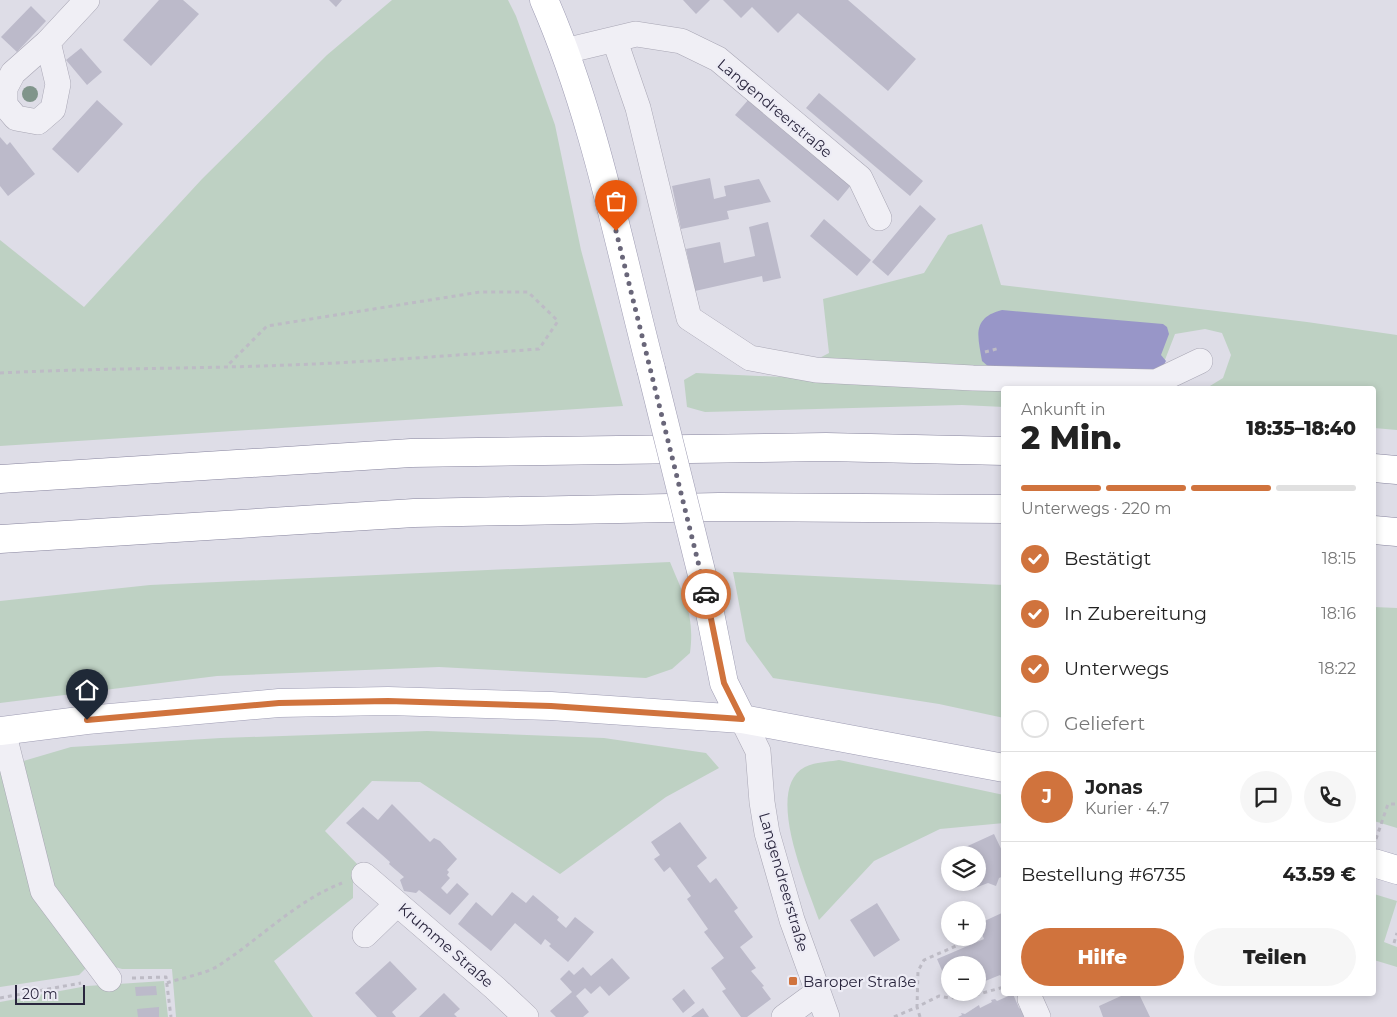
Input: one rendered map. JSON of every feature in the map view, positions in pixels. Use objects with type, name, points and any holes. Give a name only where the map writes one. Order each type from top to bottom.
[{"type":"main road","name":"Langendreerstraße","points":[[544,0],[566,51],[588,119],[704,583],[724,683],[742,719]]},
{"type":"main road","points":[[0,479],[410,453],[826,447],[1001,451]]},
{"type":"main road","points":[[1376,468],[1397,470]]},
{"type":"main road","points":[[0,539],[414,514],[719,507],[1001,509]]},
{"type":"main road","points":[[2,731],[87,720],[279,703],[388,701],[551,706],[742,719],[1001,767]]},
{"type":"main road","points":[[1376,863],[1397,869]]},
{"type":"street","points":[[48,42],[87,0]]},
{"type":"street","name":"Langendreerstraße","points":[[566,51],[636,34],[681,41],[718,59],[860,178],[879,218]]},
{"type":"street","points":[[615,40],[638,108],[684,305],[689,318],[750,358],[816,370],[926,376],[1156,382],[1200,361]]},
{"type":"street","name":"Langendreerstraße","points":[[742,719],[758,751],[762,802],[767,833],[792,920],[827,1017]]},
{"type":"street","points":[[2,731],[43,891],[109,979]]},
{"type":"street","name":"Krumme Straße","points":[[364,875],[496,988],[526,1017]]},
{"type":"street","points":[[365,935],[397,904]]},
{"type":"street","points":[[784,1017],[818,992]]},
{"type":"path","points":[[0,373],[299,364],[539,349],[558,321],[528,292],[480,292],[267,326],[227,366]]},
{"type":"path","points":[[985,352],[1000,348]]},
{"type":"path","points":[[1376,841],[1388,804],[1397,804]]},
{"type":"path","points":[[167,983],[220,965],[262,932],[323,890],[364,875]]},
{"type":"path","points":[[1394,943],[1397,934]]},
{"type":"path","points":[[920,1017],[917,1007],[918,970],[924,960],[956,946]]},
{"type":"path","points":[[0,998],[109,979],[166,977],[171,1017]]},
{"type":"path","points":[[894,1017],[940,996],[949,998],[972,996],[1001,988]]},
{"type":"green space","points":[[392,0],[508,0],[516,16],[555,125],[581,250],[623,406],[0,446],[0,240],[84,307],[202,179],[327,55]]},
{"type":"green space","points":[[982,224],[1001,285],[1307,322],[1397,335],[1397,430],[1376,428],[1376,386],[1210,386],[1223,378],[1231,355],[1222,333],[1205,329],[1175,334],[1161,370],[1029,386],[1001,386],[1001,407],[962,405],[705,412],[687,407],[684,380],[696,373],[783,377],[829,353],[823,299],[924,273],[948,235]]},
{"type":"green space","points":[[670,562],[690,616],[690,653],[672,669],[646,678],[439,667],[217,676],[0,703],[0,601],[150,585]]},
{"type":"green space","points":[[733,572],[1001,585],[1001,717],[939,704],[773,678],[746,641]]},
{"type":"green space","points":[[1376,607],[1397,608],[1397,828],[1376,822]]},
{"type":"green space","points":[[427,731],[604,738],[706,753],[719,768],[666,797],[560,874],[420,782],[372,781],[325,831],[360,867],[353,880],[353,898],[274,961],[313,1017],[176,1017],[172,969],[122,969],[104,964],[45,885],[20,762],[71,747],[221,738]]},
{"type":"green space","points":[[839,760],[1001,794],[1001,823],[940,829],[874,861],[819,920],[799,863],[788,816],[788,796],[793,779],[805,767]]},
{"type":"green space","points":[[0,764],[39,893],[90,964],[79,975],[0,987]]},
{"type":"green space","points":[[1376,895],[1397,901],[1384,942],[1397,947],[1397,967],[1376,961]]},
{"type":"green space","points":[[164,981],[168,1017],[0,1017],[0,1002],[87,986]]},
{"type":"water","points":[[1002,310],[1163,324],[1167,327],[1169,334],[1161,355],[1166,361],[1161,370],[989,367],[982,361],[978,336],[979,330],[985,318]]},
{"type":"building","points":[[159,0],[183,0],[199,14],[151,66],[123,40]]},
{"type":"building","points":[[329,0],[342,0],[336,7]]},
{"type":"building","points":[[683,0],[710,0],[696,14]]},
{"type":"building","points":[[723,0],[848,0],[916,59],[888,91],[798,13],[778,33],[752,7],[741,18]]},
{"type":"building","points":[[31,6],[46,21],[17,52],[1,37]]},
{"type":"building","points":[[81,48],[102,72],[87,85],[66,60]]},
{"type":"building","points":[[819,93],[923,181],[910,196],[806,108]]},
{"type":"building","points":[[749,99],[852,184],[838,201],[735,115]]},
{"type":"building","points":[[97,100],[123,124],[78,173],[52,149]]},
{"type":"building","points":[[0,137],[7,145],[10,142],[35,174],[8,196],[0,186]]},
{"type":"building","points":[[710,178],[714,199],[726,196],[724,186],[759,179],[771,202],[727,211],[729,219],[681,229],[672,186]]},
{"type":"building","points":[[920,205],[936,219],[888,276],[872,262]]},
{"type":"building","points":[[824,219],[871,260],[857,276],[810,236]]},
{"type":"building","points":[[768,222],[781,278],[763,282],[762,276],[695,291],[686,249],[720,242],[724,263],[755,256],[749,227]]},
{"type":"building","points":[[392,804],[430,842],[434,838],[440,841],[457,859],[447,870],[449,872],[447,875],[450,878],[441,888],[447,894],[457,883],[469,894],[450,915],[419,890],[416,893],[404,891],[400,880],[404,877],[346,823],[363,807],[378,820]]},
{"type":"building","points":[[680,822],[707,858],[697,866],[710,883],[716,878],[738,908],[734,911],[753,937],[740,947],[756,968],[751,971],[764,986],[762,987],[771,999],[747,1017],[741,1017],[722,991],[726,989],[711,968],[724,958],[704,932],[708,929],[687,899],[691,896],[670,867],[664,872],[654,859],[660,855],[651,842]]},
{"type":"building","points":[[994,834],[1001,849],[1001,877],[996,886],[986,884],[986,846],[968,846]]},
{"type":"building","points":[[512,892],[526,903],[533,895],[559,917],[557,920],[566,928],[575,917],[594,932],[568,962],[549,946],[551,944],[545,939],[541,945],[515,923],[491,951],[458,924],[476,902],[492,916]]},
{"type":"building","points":[[877,903],[900,940],[874,957],[850,920]]},
{"type":"building","points":[[1001,913],[1001,976],[986,981],[986,956],[944,956],[968,946],[986,946],[986,920]]},
{"type":"building","points":[[941,957],[941,968],[937,959]]},
{"type":"building","points":[[612,958],[630,978],[609,996],[600,986],[591,994],[585,988],[576,996],[589,1012],[583,1017],[556,1017],[550,1011],[572,992],[560,979],[569,970],[574,975],[583,967],[591,976]]},
{"type":"building","points":[[390,961],[417,989],[392,1012],[396,1017],[377,1017],[355,993]]},
{"type":"building","points":[[156,986],[157,995],[136,996],[135,987]]},
{"type":"building","points":[[684,989],[695,1003],[683,1013],[672,999]]},
{"type":"building","points":[[444,993],[460,1009],[454,1014],[457,1017],[419,1017]]},
{"type":"building","points":[[1008,996],[1014,996],[1019,1008],[1026,1011],[1029,1017],[958,1017],[962,1015],[961,1013],[965,1014],[979,1005],[980,1008],[992,1002],[991,1000],[995,999],[997,1001]]},
{"type":"building","points":[[1121,996],[1140,996],[1150,1017],[1103,1017],[1099,1006]]},
{"type":"building","points":[[159,1007],[159,1017],[138,1017],[137,1009]]},
{"type":"building","points":[[703,1008],[709,1017],[691,1017]]},
{"type":"way so far","points":[[616,231],[706,594]]},
{"type":"place","name":"Baroper Straße","points":[[793,981]]},
{"type":"route","points":[[87,720],[279,703],[388,701],[551,706],[693,714],[742,719],[724,683],[706,594]]}]
